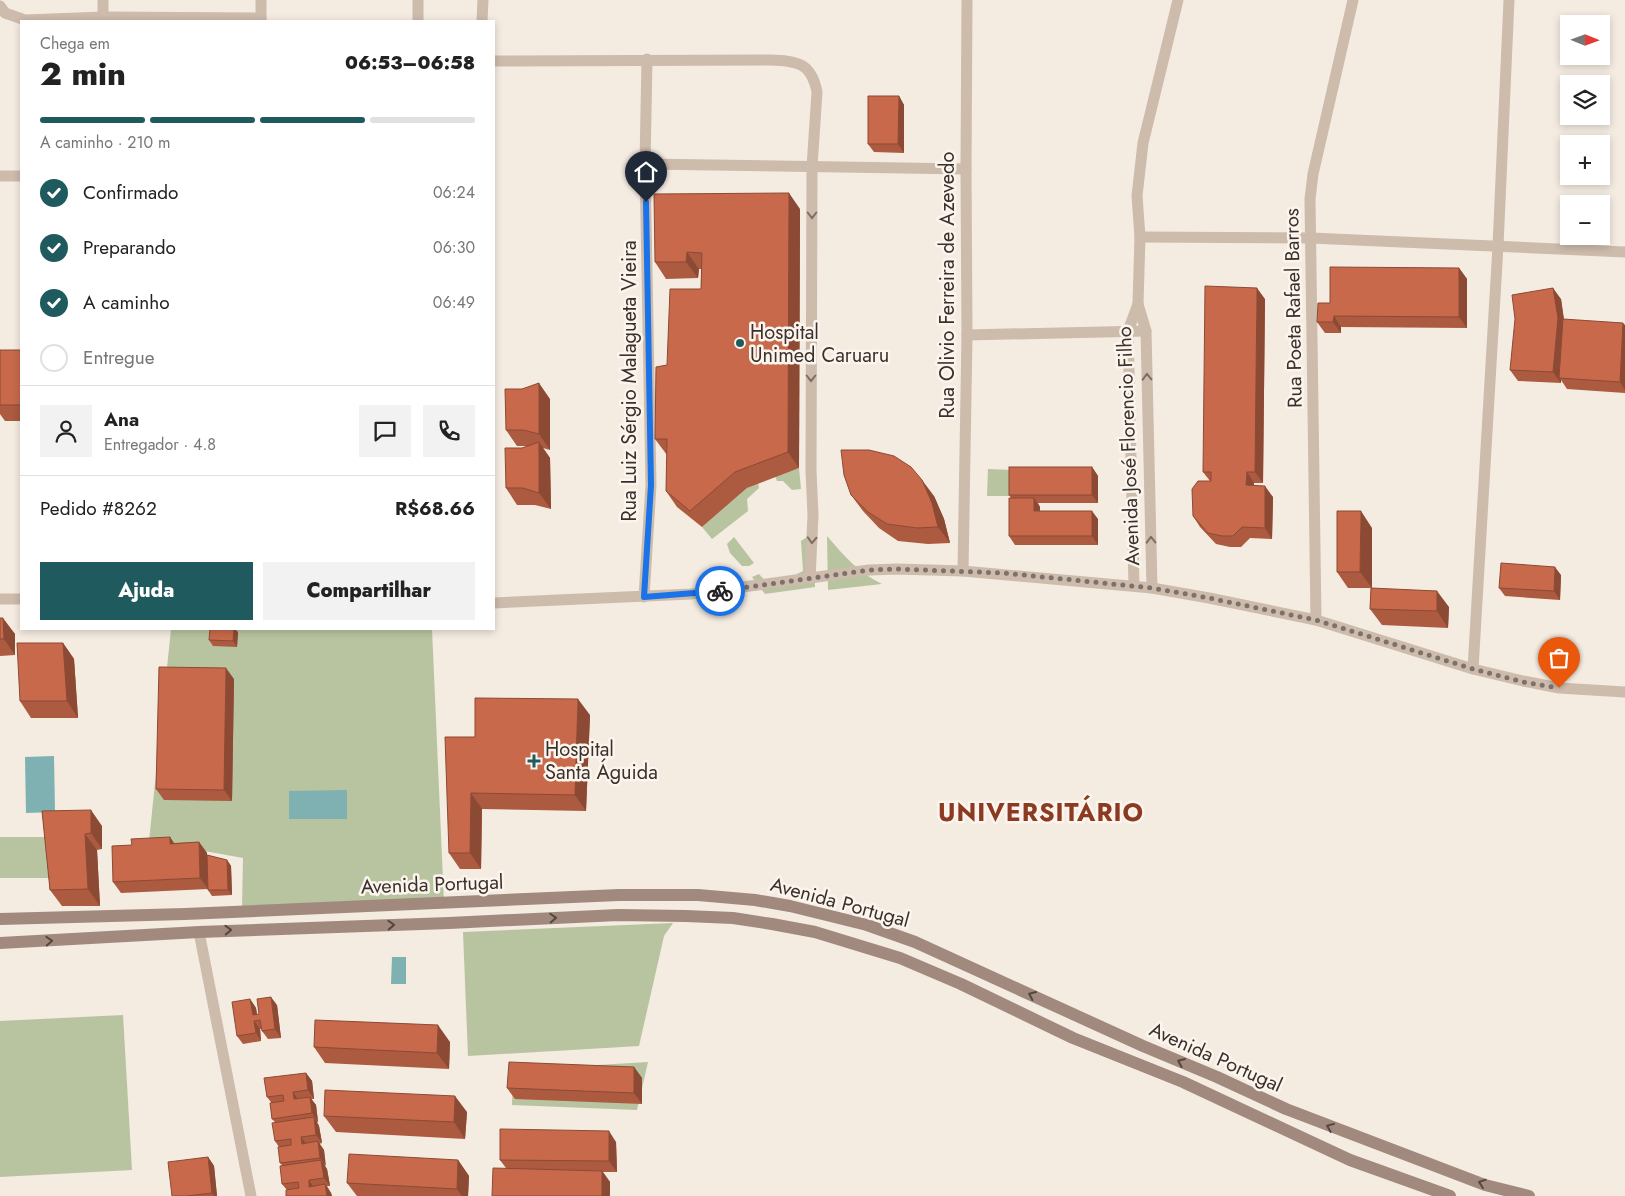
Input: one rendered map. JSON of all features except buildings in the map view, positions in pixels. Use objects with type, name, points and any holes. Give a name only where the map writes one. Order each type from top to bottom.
[{"type":"street","points":[[103,0],[103,17]]},
{"type":"street","points":[[0,6],[5,13],[25,20],[103,17],[261,20],[261,0]]},
{"type":"street","points":[[418,0],[418,20]]},
{"type":"street","points":[[482,20],[483,0]]},
{"type":"street","name":"Rua Olivio Ferreira de Azevedo","points":[[963,570],[967,335],[968,0]]},
{"type":"street","name":"Avenida José Florencio Filho","points":[[1134,586],[1128,331],[1138,304],[1140,237],[1137,196],[1143,143],[1178,0]]},
{"type":"street","name":"Rua Poeta Rafael Barros","points":[[1316,620],[1310,205],[1313,174],[1353,0]]},
{"type":"street","points":[[1473,669],[1498,246],[1509,0]]},
{"type":"street","name":"Rua Luiz Sérgio Malagueta Vieira","points":[[644,597],[651,485],[646,164],[647,60]]},
{"type":"street","points":[[495,61],[768,60],[798,63],[808,70],[814,81],[816,92],[812,167],[811,471],[813,515],[810,579]]},
{"type":"street","points":[[646,164],[966,169]]},
{"type":"street","points":[[0,176],[20,176]]},
{"type":"street","points":[[1140,237],[1311,238],[1625,252]]},
{"type":"street","name":"Avenida José Florencio Filho","points":[[1138,304],[1146,330],[1152,588]]},
{"type":"street","points":[[967,335],[1146,330]]},
{"type":"street","points":[[495,603],[691,594],[869,570],[963,570],[1152,588],[1209,598],[1316,620],[1473,669],[1523,682],[1559,688],[1625,692]]},
{"type":"street","points":[[0,599],[20,599]]},
{"type":"street","name":"Avenida Portugal","points":[[0,919],[185,914],[428,902],[628,895],[708,896],[755,900],[790,906],[867,925],[915,942],[1286,1109],[1485,1185],[1529,1196]]},
{"type":"street","points":[[785,926],[790,906]]},
{"type":"street","name":"Avenida Portugal","points":[[0,943],[199,932],[618,915],[733,918],[785,926],[815,932],[900,958],[961,984],[1073,1038],[1183,1082],[1350,1160],[1450,1196]]},
{"type":"street","points":[[199,932],[251,1196]]},
{"type":"green space","points":[[799,468],[801,489],[792,490],[783,481],[777,481],[775,476]]},
{"type":"green space","points":[[988,469],[1013,470],[1013,496],[987,496]]},
{"type":"green space","points":[[758,483],[759,488],[747,499],[748,511],[712,539],[702,527],[747,488]]},
{"type":"green space","points":[[813,533],[815,587],[765,594],[752,577],[759,574],[771,587],[803,571],[801,541]]},
{"type":"green space","points":[[827,536],[859,569],[882,584],[828,590]]},
{"type":"green space","points":[[734,537],[754,563],[749,566],[742,566],[730,553],[727,544]]},
{"type":"green space","points":[[171,630],[432,630],[444,903],[242,908],[243,858],[149,841]]},
{"type":"green space","points":[[0,837],[53,837],[52,878],[0,878]]},
{"type":"green space","points":[[673,923],[664,936],[639,1046],[468,1056],[463,932]]},
{"type":"green space","points":[[123,1015],[132,1170],[0,1177],[0,1021]]},
{"type":"green space","points":[[648,1062],[637,1110],[512,1105],[513,1070]]},
{"type":"water","points":[[54,756],[55,812],[26,813],[25,757]]},
{"type":"water","points":[[347,790],[347,819],[289,819],[289,791]]},
{"type":"water","points":[[392,957],[406,957],[406,984],[391,984]]},
{"type":"way so far","points":[[720,591],[869,570],[897,569],[1004,573],[1152,588],[1316,620],[1473,669],[1523,682],[1559,688]]},
{"type":"place","name":"Hospital Unimed Caruaru","points":[[740,343]]},
{"type":"place","name":"Hospital Santa Águida","points":[[534,761]]},
{"type":"district","name":"UNIVERSITÁRIO","points":[[1041,812]]},
{"type":"route","points":[[646,202],[651,485],[644,597],[720,591]]}]
